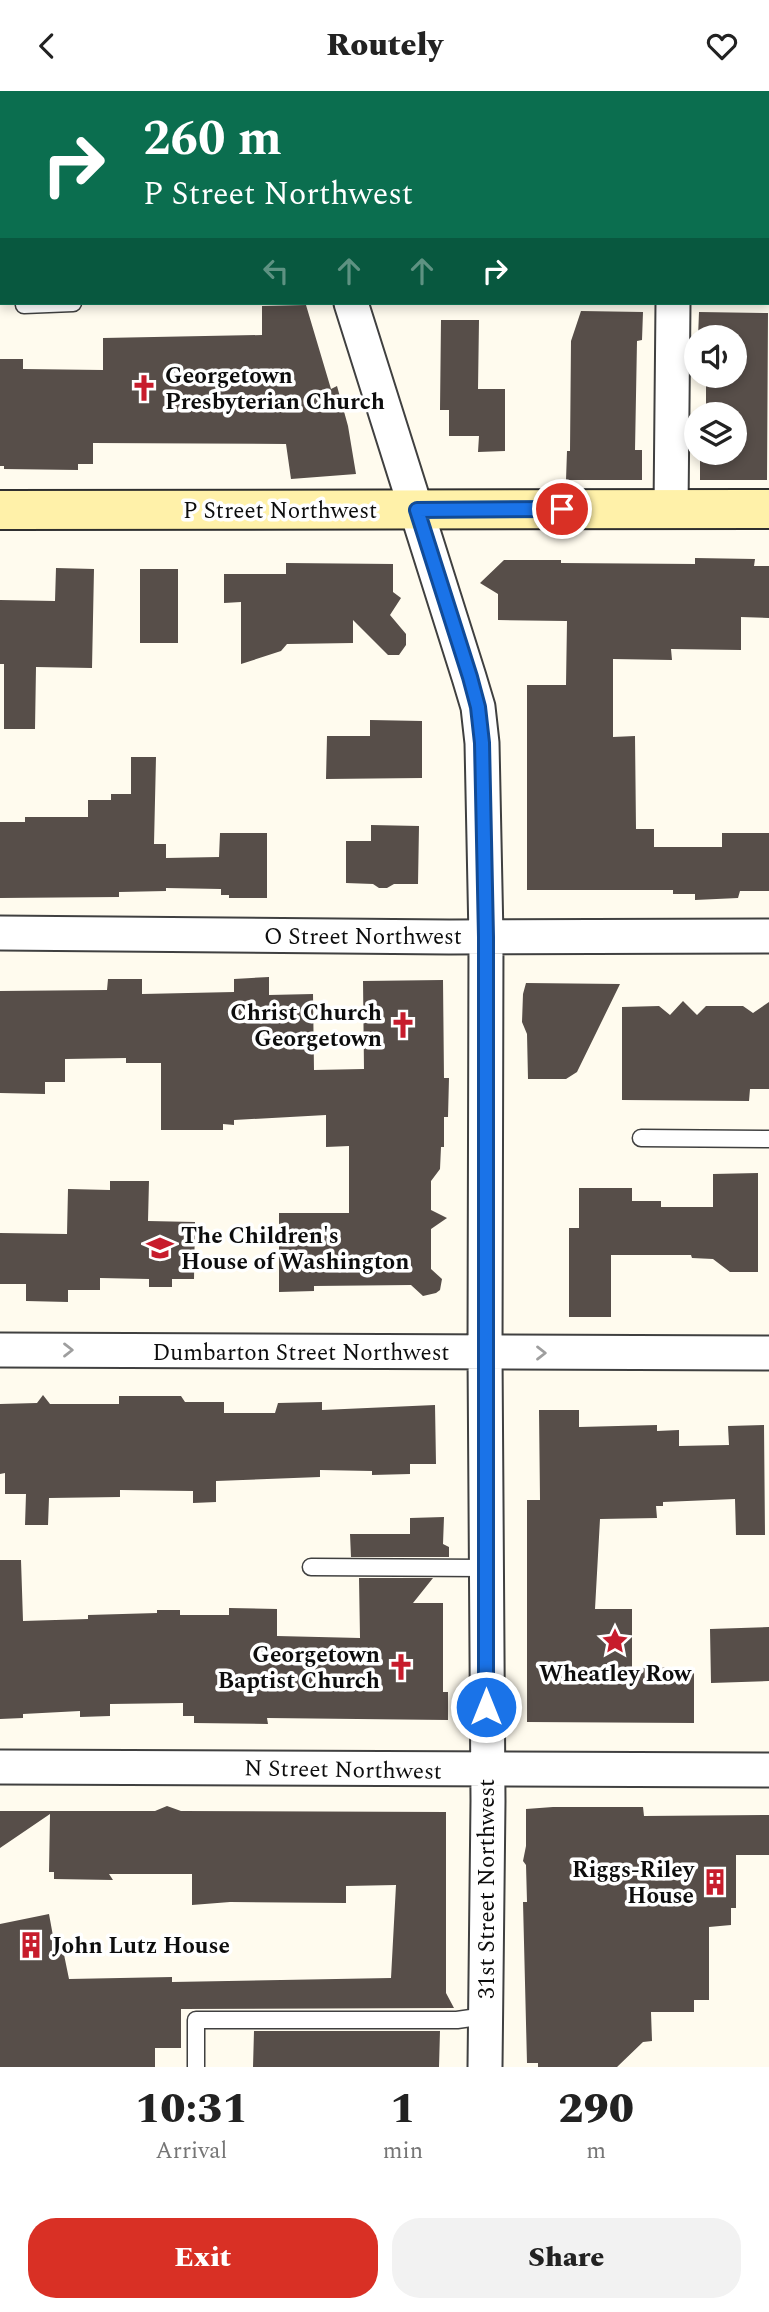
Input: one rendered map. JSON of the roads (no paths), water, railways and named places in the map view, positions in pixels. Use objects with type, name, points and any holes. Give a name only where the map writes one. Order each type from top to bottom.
[{"type":"main road","name":"P Street Northwest","points":[[0,510],[769,509]]},
{"type":"street","name":"31st Street Northwest","points":[[352,305],[479,715],[486,937],[485,2067]]},
{"type":"street","points":[[671,509],[673,305]]},
{"type":"street","name":"O Street Northwest","points":[[0,933],[486,937],[769,936]]},
{"type":"street","name":"Dumbarton Street Northwest","points":[[0,1350],[769,1353]]},
{"type":"street","name":"N Street Northwest","points":[[0,1766],[769,1770]]},
{"type":"lane","points":[[641,1138],[769,1139]]},
{"type":"lane","points":[[311,1567],[485,1568]]},
{"type":"lane","points":[[196,2067],[196,2020],[457,2020],[485,2016]]},
{"type":"place","name":"Georgetown Presbyterian Church","points":[[144,388]]},
{"type":"place","name":"Christ Church Georgetown","points":[[403,1025]]},
{"type":"place","name":"The Children's House of Washington","points":[[160,1248]]},
{"type":"place","name":"Wheatley Row","points":[[615,1641]]},
{"type":"place","name":"Georgetown Baptist Church","points":[[401,1667]]},
{"type":"place","name":"Riggs-Riley House","points":[[715,1882]]},
{"type":"place","name":"John Lutz House","points":[[31,1945]]}]
